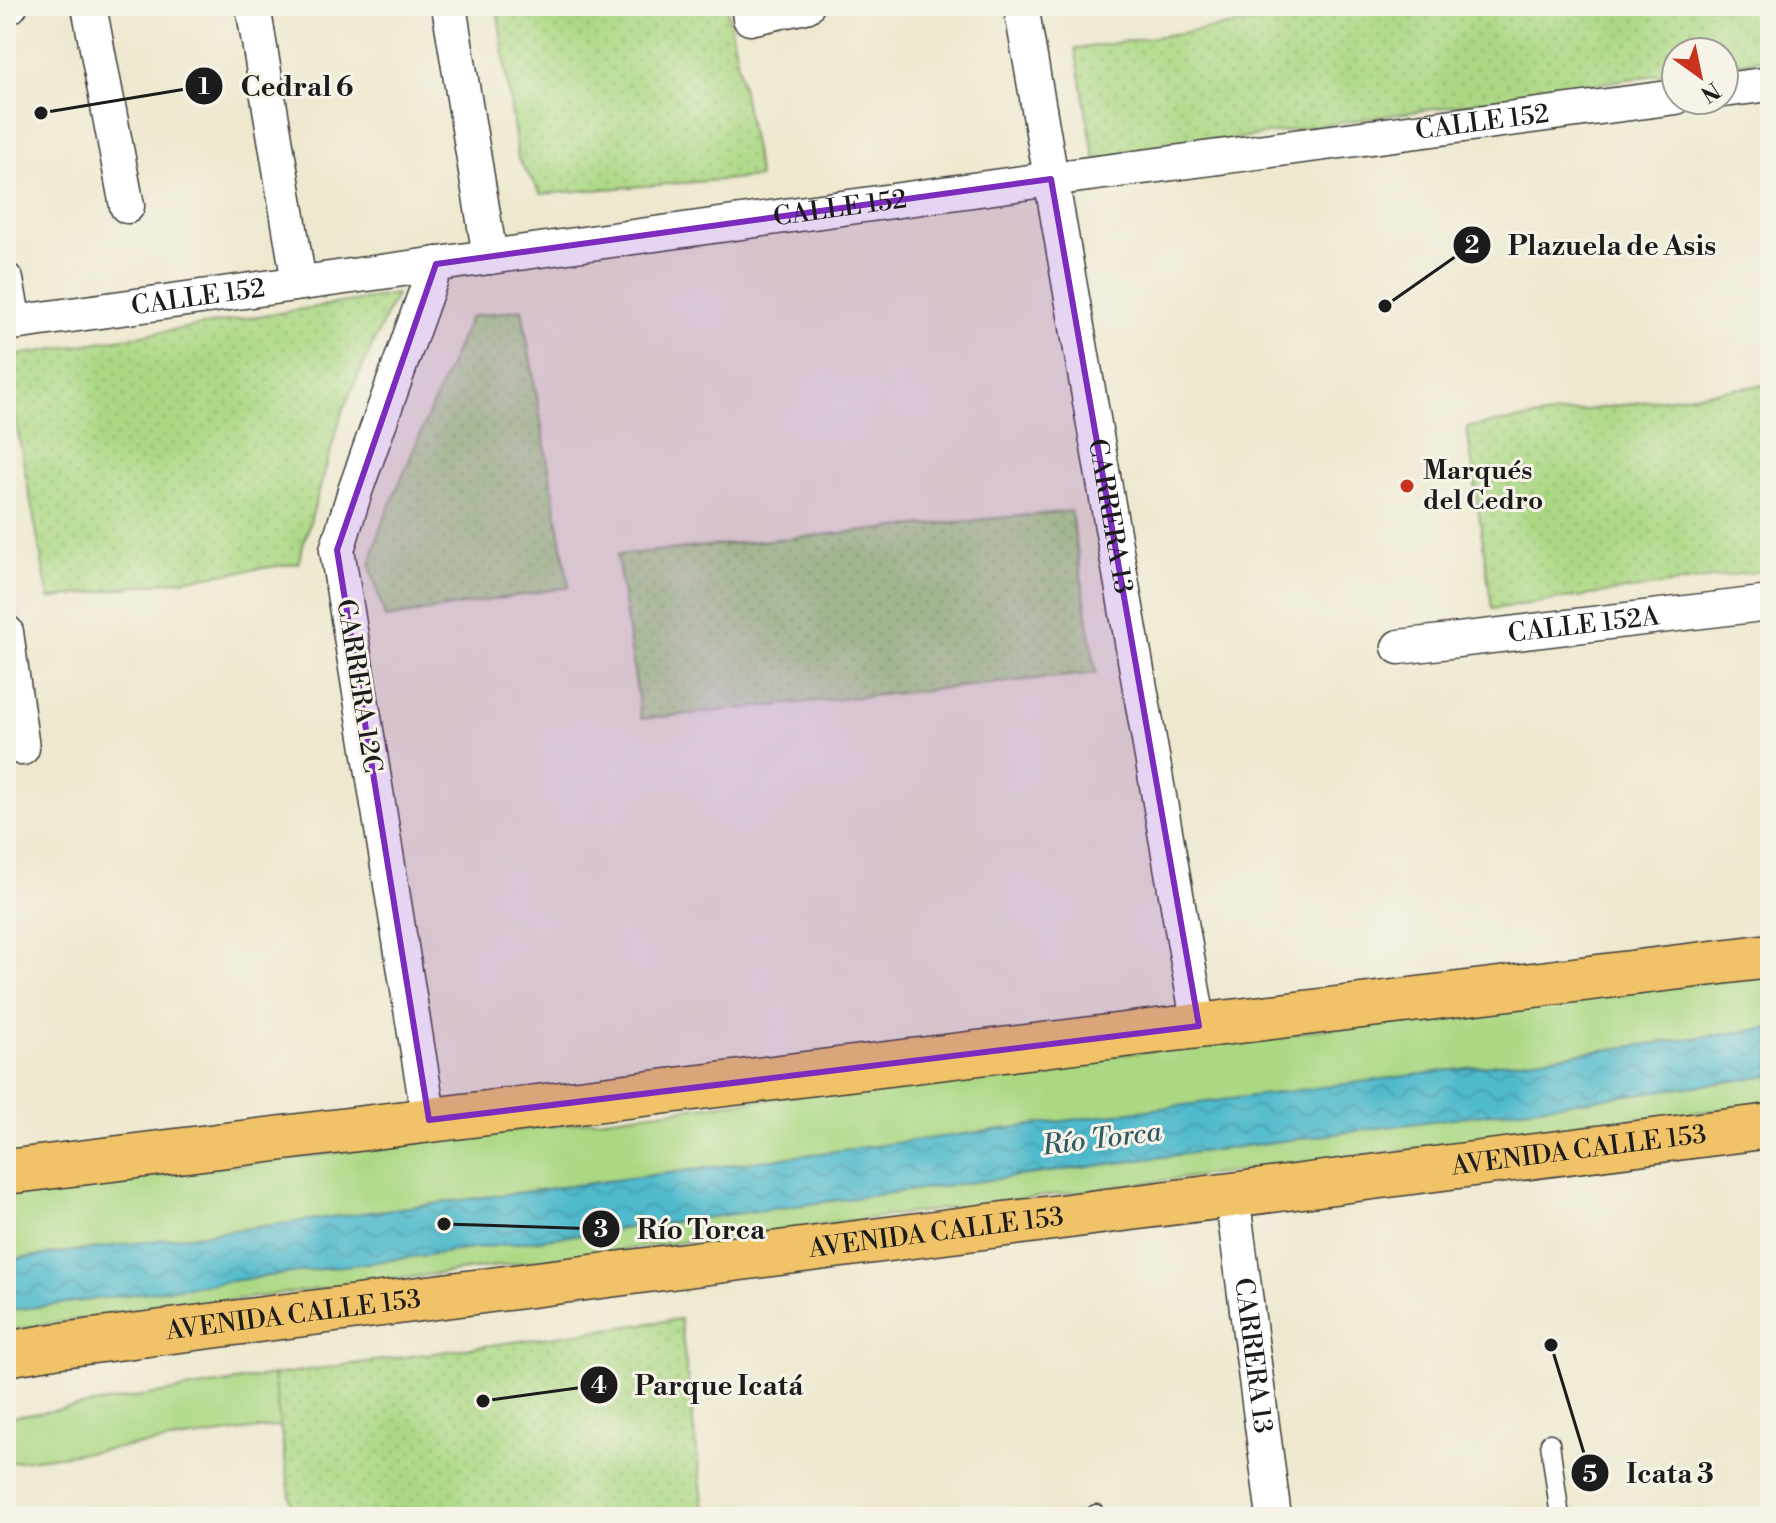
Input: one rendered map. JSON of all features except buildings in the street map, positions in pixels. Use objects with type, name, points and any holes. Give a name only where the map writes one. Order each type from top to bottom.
[{"type":"main road","points":[[6,1172],[1770,956]]},
{"type":"main road","name":"AVENIDA CALLE 153","points":[[6,1354],[1770,1126]]},
{"type":"street","points":[[89,6],[127,206]]},
{"type":"street","points":[[253,6],[299,283]]},
{"type":"street","points":[[449,6],[490,257]]},
{"type":"street","points":[[748,6],[750,18],[806,6]]},
{"type":"street","name":"CARRERA 13","points":[[1021,6],[1199,1026]]},
{"type":"street","points":[[1740,88],[1770,84]]},
{"type":"street","name":"CALLE 152","points":[[10,323],[1051,179],[1660,99]]},
{"type":"street","name":"CARRERA 12C","points":[[429,1120],[337,550],[436,264]]},
{"type":"street","points":[[6,280],[10,323]]},
{"type":"street","name":"CALLE 152A","points":[[1399,647],[1770,603]]},
{"type":"street","points":[[6,632],[22,748]]},
{"type":"street","name":"CARRERA 13","points":[[1232,1195],[1274,1517]]},
{"type":"lane","points":[[1550,1443],[1560,1517]]},
{"type":"highlighted area","points":[[1051,179],[1199,1026],[429,1120],[337,550],[436,264]]},
{"type":"green space","points":[[497,6],[727,6],[759,177],[541,194],[518,159]]},
{"type":"green space","points":[[1358,6],[1770,6],[1770,58],[1740,63],[1740,36],[1660,36],[1660,74],[1095,160],[1075,49]]},
{"type":"green space","points":[[396,294],[343,409],[298,563],[49,599],[6,357]]},
{"type":"green space","points":[[522,309],[569,587],[385,618],[370,565],[380,529],[470,317]]},
{"type":"green space","points":[[1770,384],[1770,570],[1492,609],[1467,427]]},
{"type":"green space","points":[[1071,511],[1096,673],[641,719],[617,555]]},
{"type":"green space","points":[[1770,973],[1770,1103],[53,1323],[6,1332],[6,1194]]},
{"type":"green space","points":[[680,1319],[705,1517],[293,1517],[273,1375]]},
{"type":"green space","points":[[273,1375],[281,1426],[6,1463],[6,1418]]},
{"type":"water","points":[[1770,1028],[1770,1076],[6,1311],[6,1260]]},
{"type":"place","name":"Cedral 6","points":[[41,113]]},
{"type":"place","name":"Plazuela de Asis","points":[[1385,306]]},
{"type":"place","name":"Marqués del Cedro","points":[[1407,486]]},
{"type":"place","name":"Río Torca","points":[[444,1224]]},
{"type":"place","name":"Icata 3","points":[[1551,1345]]},
{"type":"place","name":"Parque Icatá","points":[[483,1401]]}]
